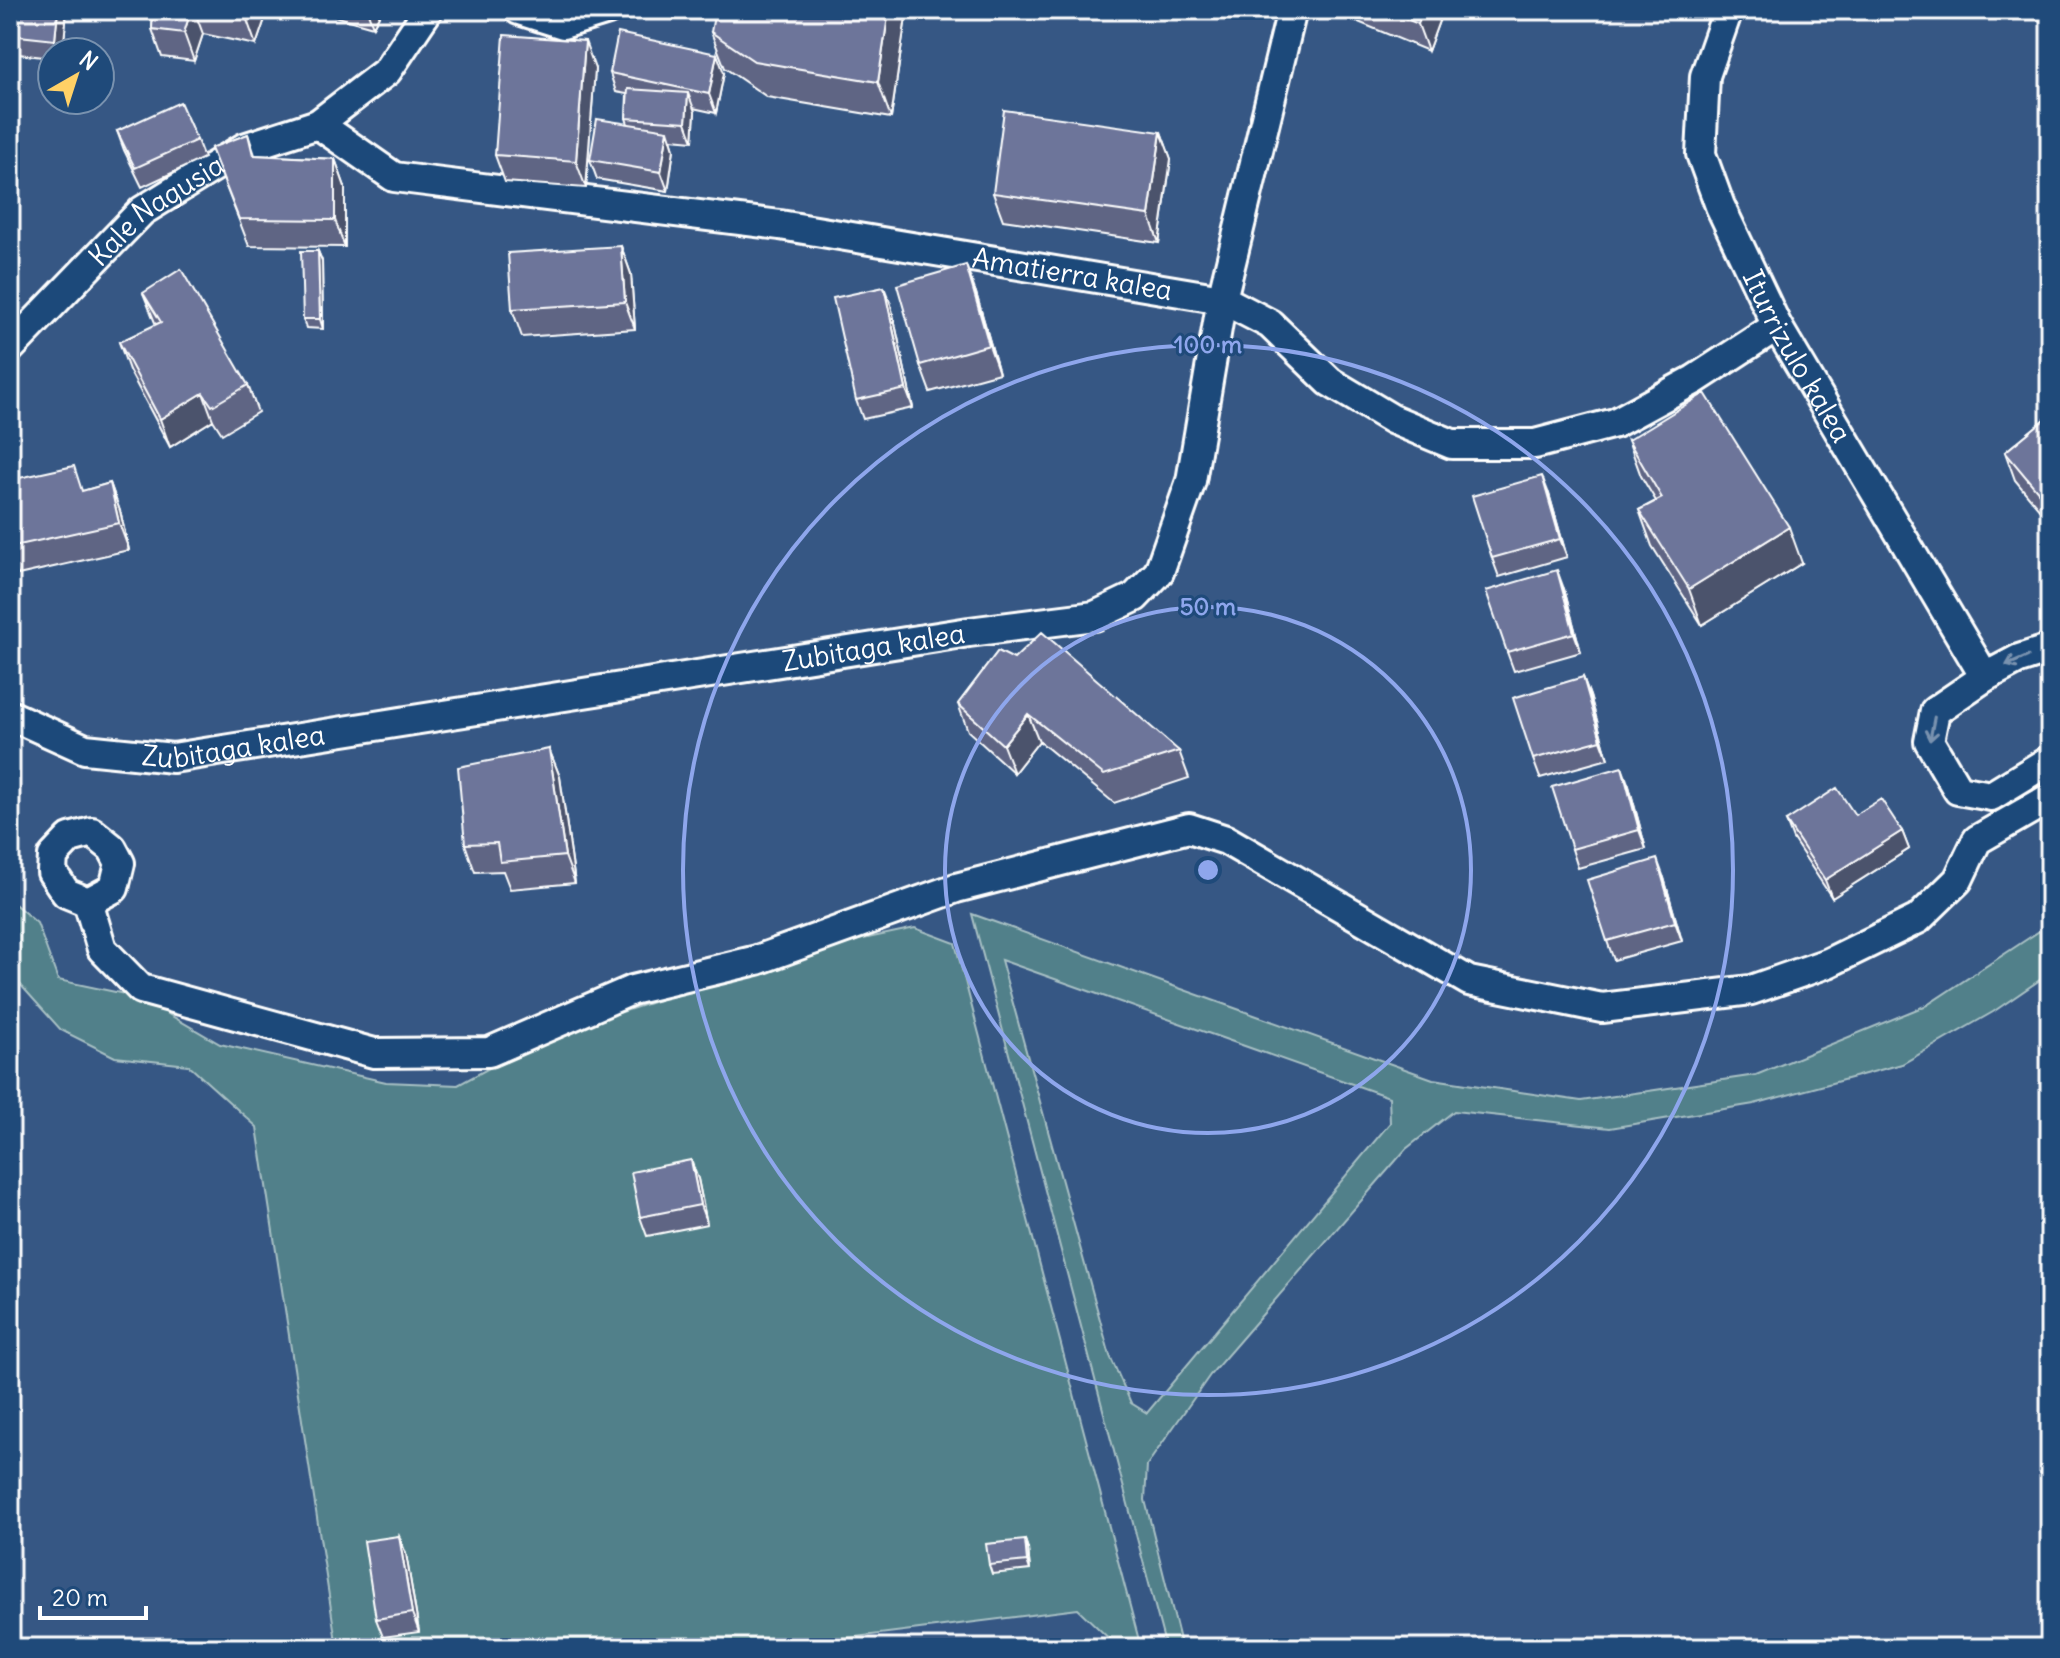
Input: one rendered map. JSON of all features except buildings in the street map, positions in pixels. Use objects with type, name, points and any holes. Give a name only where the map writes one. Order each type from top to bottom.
[{"type":"street","name":"Kale Nagusia","points":[[10,348],[142,211],[244,148],[318,124],[387,71],[428,10]]},
{"type":"street","points":[[519,10],[563,24],[608,10]]},
{"type":"street","name":"Zubitaga kalea","points":[[10,715],[85,749],[173,758],[969,632],[1095,616],[1135,597],[1159,572],[1191,481],[1222,299],[1292,10]]},
{"type":"street","name":"Iturrizulo kalea","points":[[1728,10],[1705,76],[1701,154],[1720,206],[1777,326],[1985,677]]},
{"type":"street","name":"Amatierra kalea","points":[[318,124],[394,177],[780,225],[1222,299],[1270,324],[1330,382],[1392,419],[1452,444],[1535,444],[1615,423],[1694,380],[1777,326]]},
{"type":"street","points":[[2050,649],[2019,659],[1985,677],[1935,711],[1929,741],[1958,790],[1991,796],[2050,760]]},
{"type":"street","points":[[88,902],[102,949],[141,989],[374,1053],[489,1052],[632,990],[757,960],[956,888],[1189,828],[1226,840],[1469,981],[1602,1008],[1751,990],[1828,963],[1918,919],[1958,880],[1977,840],[2050,798]]},
{"type":"green space","points":[[10,900],[37,923],[58,980],[139,997],[220,1044],[386,1082],[458,1085],[548,1036],[816,949],[915,928],[955,943],[1141,1648],[1119,1648],[1078,1609],[768,1648],[337,1648],[257,1127],[188,1065],[115,1057],[61,1030],[10,973]]},
{"type":"green space","points":[[972,914],[1433,1079],[1581,1101],[1756,1075],[1927,1005],[2050,924],[2050,973],[1993,1012],[1902,1064],[1754,1104],[1610,1128],[1454,1111],[1406,1149],[1210,1375],[1147,1465],[1145,1500],[1182,1648],[1166,1648]],"holes":[[[1001,960],[1389,1097],[1390,1123],[1147,1413],[1131,1403],[1110,1356]]]}]
